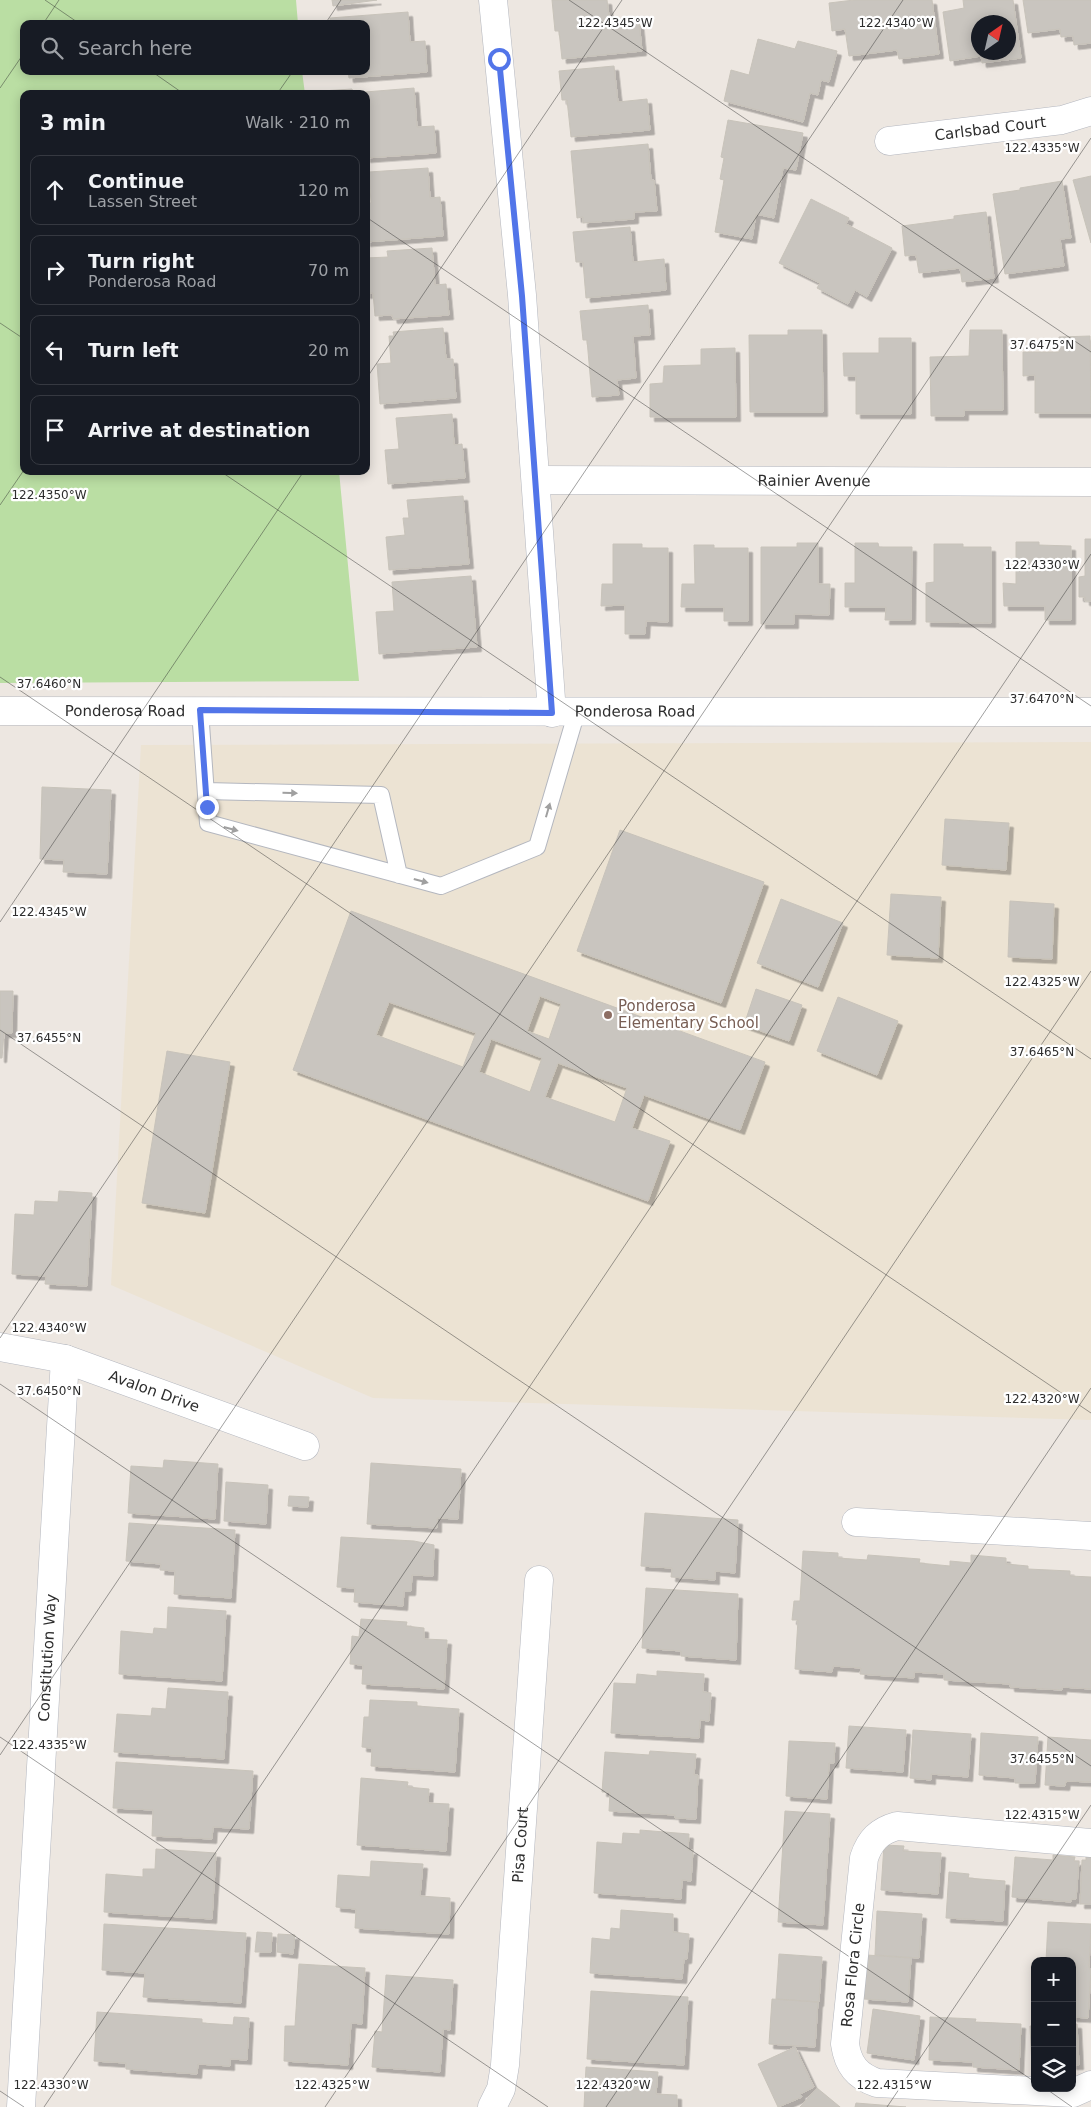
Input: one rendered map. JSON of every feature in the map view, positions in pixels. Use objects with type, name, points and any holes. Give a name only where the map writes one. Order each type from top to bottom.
[{"type":"street","points":[[493,0],[522,296],[536,480],[565,712]]},
{"type":"street","name":"Carlsbad Court","points":[[889,141],[1062,120],[1091,111]]},
{"type":"street","name":"Rainier Avenue","points":[[536,480],[1091,482]]},
{"type":"street","name":"Ponderosa Road","points":[[0,711],[1091,712]]},
{"type":"street","name":"Avalon Drive","points":[[0,1347],[65,1359],[305,1446]]},
{"type":"street","name":"Constitution Way","points":[[21,2107],[65,1359]]},
{"type":"street","points":[[856,1522],[1091,1536]]},
{"type":"street","name":"Pisa Court","points":[[492,2107],[501,2089],[505,2065],[539,1580]]},
{"type":"street","name":"Rosa Flora Circle","points":[[1091,1843],[903,1826],[885,1830],[875,1837],[868,1846],[864,1858],[845,2044],[847,2058],[854,2069],[864,2078],[877,2083],[1073,2093],[1091,2085]]},
{"type":"lane","points":[[200,710],[208,823],[441,886],[537,847],[565,712]]},
{"type":"lane","points":[[206,792],[381,795],[400,875]]},
{"type":"shaded area","name":"Ponderosa Elementary School","points":[[1091,742],[1091,1420],[373,1398],[111,1285],[141,745]]},
{"type":"green space","points":[[0,0],[296,0],[298,20],[20,20],[20,75],[303,75],[304,90],[20,90],[20,475],[339,475],[359,681],[0,683]]},
{"type":"building","points":[[332,0],[377,0],[333,6]]},
{"type":"building","points":[[552,0],[607,0],[610,24],[639,21],[642,51],[562,59],[559,31],[555,31]]},
{"type":"building","points":[[854,0],[932,0],[939,54],[899,59],[897,50],[849,56],[845,29],[832,31],[829,3]]},
{"type":"building","points":[[963,0],[1013,0],[1015,15],[971,15],[971,58],[950,61],[943,12],[964,8]]},
{"type":"building","points":[[1023,0],[1091,0],[1091,43],[1074,45],[1073,36],[1061,37],[1060,29],[1028,33]]},
{"type":"building","points":[[408,12],[410,42],[425,41],[427,72],[349,78],[349,75],[370,75],[370,20],[330,20],[330,18]]},
{"type":"building","points":[[1016,22],[1021,58],[1016,59]]},
{"type":"building","points":[[758,39],[795,49],[798,41],[837,51],[829,82],[821,80],[818,95],[810,93],[803,122],[724,101],[731,70],[749,75]]},
{"type":"building","points":[[982,60],[1005,60],[982,63]]},
{"type":"building","points":[[614,66],[618,102],[647,99],[650,130],[571,137],[567,100],[562,100],[559,71]]},
{"type":"building","points":[[414,88],[417,127],[434,126],[436,153],[370,158],[370,92]]},
{"type":"building","points":[[728,120],[803,133],[796,170],[783,168],[774,218],[756,214],[752,239],[715,232],[724,180],[720,179],[724,158],[721,157]]},
{"type":"building","points":[[648,144],[651,180],[654,180],[657,211],[634,212],[634,219],[583,223],[583,217],[577,218],[571,151]]},
{"type":"building","points":[[428,168],[430,198],[440,197],[443,236],[370,242],[370,172]]},
{"type":"building","points":[[1091,176],[1091,243],[1073,180]]},
{"type":"building","points":[[1062,181],[1071,238],[1060,239],[1064,266],[1005,274],[993,194]]},
{"type":"building","points":[[811,199],[849,218],[846,224],[892,248],[867,297],[855,290],[848,304],[817,288],[820,283],[779,263]]},
{"type":"building","points":[[986,212],[994,278],[962,282],[960,268],[919,273],[916,255],[905,256],[902,226],[954,219],[954,216]]},
{"type":"building","points":[[630,227],[633,262],[664,259],[666,290],[586,298],[583,262],[576,262],[573,232]]},
{"type":"building","points":[[432,248],[435,285],[446,284],[449,315],[393,319],[392,315],[375,316],[373,293],[370,293],[370,258],[388,257],[387,251]]},
{"type":"building","points":[[648,305],[650,335],[633,336],[636,378],[617,380],[619,395],[592,397],[587,340],[583,340],[580,311]]},
{"type":"building","points":[[443,328],[446,359],[453,359],[456,398],[380,404],[377,364],[391,363],[389,336],[394,336],[393,332]]},
{"type":"building","points":[[788,330],[822,330],[823,412],[750,412],[749,335],[788,335]]},
{"type":"building","points":[[970,330],[1002,330],[1003,410],[964,410],[964,416],[931,416],[930,357],[969,356]]},
{"type":"building","points":[[1090,336],[1091,413],[1035,413],[1035,375],[1023,376],[1023,352],[1059,352],[1059,337]]},
{"type":"building","points":[[879,338],[911,338],[911,414],[856,414],[856,376],[844,376],[843,353],[879,353]]},
{"type":"building","points":[[735,348],[736,417],[650,417],[650,384],[663,383],[664,366],[701,365],[701,349]]},
{"type":"building","points":[[452,414],[454,445],[462,444],[465,478],[388,484],[385,450],[399,449],[396,418]]},
{"type":"building","points":[[463,496],[469,564],[389,570],[386,537],[405,535],[403,518],[409,518],[407,500]]},
{"type":"building","points":[[1085,539],[1091,539],[1091,601],[1085,601],[1085,597],[1079,597],[1079,577],[1085,576]]},
{"type":"building","points":[[1016,542],[1039,542],[1039,545],[1071,546],[1071,620],[1045,620],[1045,606],[1004,606],[1003,583],[1016,584]]},
{"type":"building","points":[[797,543],[818,543],[818,584],[830,584],[829,615],[794,614],[794,624],[761,624],[761,547],[797,547]]},
{"type":"building","points":[[855,543],[878,543],[879,547],[912,547],[911,620],[885,620],[886,607],[845,607],[845,583],[855,583]]},
{"type":"building","points":[[613,544],[642,544],[642,548],[668,548],[668,622],[646,621],[645,634],[625,634],[625,605],[601,606],[602,584],[613,584]]},
{"type":"building","points":[[934,544],[963,544],[963,547],[991,547],[991,623],[926,622],[926,583],[934,582]]},
{"type":"building","points":[[694,545],[714,545],[714,548],[748,548],[748,621],[724,621],[724,607],[681,607],[682,584],[695,584]]},
{"type":"building","points":[[471,576],[477,647],[379,654],[376,612],[394,611],[392,582]]},
{"type":"building","points":[[42,787],[111,790],[107,874],[63,872],[64,860],[40,859]]},
{"type":"building","points":[[945,819],[1009,823],[1006,870],[942,865]]},
{"type":"building","points":[[620,830],[764,882],[721,1003],[577,951]]},
{"type":"building","points":[[891,894],[941,897],[938,958],[887,955]]},
{"type":"building","points":[[781,899],[843,923],[818,987],[757,963]]},
{"type":"building","points":[[1010,901],[1054,904],[1052,959],[1008,957]]},
{"type":"building","points":[[351,911],[765,1062],[740,1130],[644,1095],[632,1128],[670,1141],[648,1201],[293,1070]],"holes":[[[540,996],[561,1004],[549,1039],[527,1031]],[[389,1002],[476,1033],[463,1067],[376,1035]],[[491,1039],[542,1058],[530,1092],[479,1072]],[[558,1063],[627,1088],[615,1122],[545,1097]]]},
{"type":"building","points":[[756,989],[802,1005],[789,1041],[744,1025]]},
{"type":"building","points":[[0,991],[13,991],[12,1033],[4,1033],[2,1058],[0,1058]]},
{"type":"building","points":[[838,997],[898,1021],[877,1075],[817,1051]]},
{"type":"building","points":[[167,1051],[230,1062],[205,1213],[142,1203]]},
{"type":"building","points":[[59,1191],[92,1193],[87,1286],[45,1284],[46,1276],[12,1274],[15,1214],[34,1215],[35,1201],[58,1202]]},
{"type":"building","points":[[164,1460],[218,1464],[215,1519],[128,1513],[131,1466],[163,1468]]},
{"type":"building","points":[[371,1463],[461,1469],[458,1519],[437,1518],[437,1528],[367,1524]]},
{"type":"building","points":[[226,1482],[268,1485],[266,1524],[224,1521]]},
{"type":"building","points":[[289,1496],[309,1497],[308,1507],[288,1506]]},
{"type":"building","points":[[645,1513],[738,1520],[735,1573],[715,1571],[715,1580],[671,1577],[672,1568],[641,1566]]},
{"type":"building","points":[[129,1523],[235,1530],[231,1598],[174,1594],[175,1571],[160,1570],[161,1564],[126,1561]]},
{"type":"building","points":[[341,1537],[414,1541],[434,1545],[433,1576],[412,1575],[411,1591],[404,1591],[403,1606],[354,1602],[355,1588],[337,1587]]},
{"type":"building","points":[[803,1551],[838,1553],[838,1558],[867,1560],[868,1555],[920,1559],[919,1563],[950,1566],[950,1561],[971,1563],[971,1555],[1006,1558],[1006,1564],[1028,1566],[1028,1569],[1070,1571],[1070,1576],[1091,1577],[1091,1689],[1062,1687],[1062,1690],[1010,1687],[1010,1684],[944,1680],[944,1674],[914,1672],[914,1678],[860,1674],[861,1668],[833,1666],[832,1672],[795,1669],[798,1620],[792,1620],[794,1601],[800,1601]]},
{"type":"building","points":[[646,1588],[738,1594],[736,1660],[681,1656],[681,1651],[642,1648]]},
{"type":"building","points":[[168,1607],[226,1611],[222,1681],[119,1674],[121,1631],[153,1634],[154,1628],[167,1629]]},
{"type":"building","points":[[361,1619],[407,1622],[406,1626],[424,1628],[424,1639],[447,1640],[444,1689],[362,1684],[363,1665],[350,1664],[352,1636],[359,1637]]},
{"type":"building","points":[[657,1671],[704,1674],[703,1692],[711,1693],[709,1721],[700,1720],[699,1738],[611,1733],[614,1683],[636,1684],[637,1674],[657,1676]]},
{"type":"building","points":[[168,1688],[228,1692],[224,1759],[114,1752],[117,1714],[151,1716],[152,1708],[166,1709]]},
{"type":"building","points":[[370,1700],[417,1702],[417,1706],[459,1709],[455,1772],[371,1766],[372,1748],[362,1747],[364,1717],[369,1717]]},
{"type":"building","points":[[849,1726],[906,1730],[903,1772],[846,1768]]},
{"type":"building","points":[[913,1730],[971,1734],[968,1777],[931,1774],[931,1780],[910,1778]]},
{"type":"building","points":[[981,1733],[1038,1737],[1035,1783],[1015,1783],[1015,1778],[979,1775]]},
{"type":"building","points":[[1048,1737],[1091,1740],[1091,1782],[1066,1781],[1065,1786],[1045,1785]]},
{"type":"building","points":[[789,1741],[835,1743],[834,1763],[829,1763],[827,1799],[786,1796]]},
{"type":"building","points":[[650,1751],[696,1754],[694,1775],[698,1775],[696,1819],[675,1818],[675,1815],[609,1811],[610,1792],[602,1792],[605,1752],[649,1755]]},
{"type":"building","points":[[116,1762],[253,1771],[249,1829],[213,1827],[212,1839],[152,1836],[153,1810],[113,1808]]},
{"type":"building","points":[[361,1778],[408,1782],[407,1787],[429,1789],[428,1803],[449,1804],[446,1851],[357,1845]]},
{"type":"building","points":[[785,1811],[830,1814],[823,1925],[778,1922]]},
{"type":"building","points":[[640,1830],[689,1834],[688,1850],[693,1850],[691,1881],[682,1880],[681,1899],[594,1893],[597,1842],[622,1844],[623,1833],[640,1834]]},
{"type":"building","points":[[884,1845],[904,1846],[903,1851],[941,1853],[938,1894],[881,1890]]},
{"type":"building","points":[[156,1849],[216,1853],[212,1919],[104,1912],[106,1874],[143,1877],[143,1869],[155,1869]]},
{"type":"building","points":[[1053,1855],[1075,1857],[1074,1861],[1079,1861],[1076,1899],[1072,1899],[1071,1902],[1012,1897],[1015,1857],[1053,1860]]},
{"type":"building","points":[[1086,1857],[1091,1857],[1091,1904],[1080,1904],[1082,1860],[1086,1860]]},
{"type":"building","points":[[371,1861],[423,1864],[420,1896],[450,1898],[449,1934],[355,1928],[356,1909],[336,1907],[338,1875],[370,1877]]},
{"type":"building","points":[[949,1872],[969,1874],[968,1878],[1005,1881],[1003,1921],[946,1918]]},
{"type":"building","points":[[621,1910],[673,1914],[673,1932],[689,1934],[687,1959],[684,1959],[682,1979],[590,1973],[592,1938],[610,1940],[611,1928],[620,1929]]},
{"type":"building","points":[[877,1911],[922,1914],[919,1958],[875,1955]]},
{"type":"building","points":[[1048,1922],[1091,1924],[1088,2018],[1076,2017],[1076,1957],[1046,1957]]},
{"type":"building","points":[[104,1924],[246,1933],[241,2003],[143,1997],[145,1973],[102,1970]]},
{"type":"building","points":[[257,1932],[272,1933],[271,1952],[255,1952]]},
{"type":"building","points":[[278,1934],[295,1935],[293,1954],[277,1952]]},
{"type":"building","points":[[779,1954],[822,1957],[819,2002],[776,1999]]},
{"type":"building","points":[[867,1955],[911,1958],[908,2002],[864,1999]]},
{"type":"building","points":[[299,1964],[365,1968],[362,2024],[351,2023],[348,2065],[284,2061],[285,2026],[295,2026]]},
{"type":"building","points":[[386,1975],[453,1980],[450,2030],[443,2029],[440,2072],[372,2067],[375,2031],[382,2032]]},
{"type":"building","points":[[591,1991],[688,1997],[684,2065],[587,2059]]},
{"type":"building","points":[[772,1999],[818,2002],[815,2047],[769,2044]]},
{"type":"building","points":[[873,2009],[920,2016],[914,2060],[867,2053]]},
{"type":"building","points":[[97,2012],[202,2019],[202,2023],[233,2025],[234,2017],[249,2018],[247,2060],[230,2059],[230,2066],[198,2064],[197,2074],[126,2069],[126,2063],[94,2061]]},
{"type":"building","points":[[930,2017],[976,2019],[975,2022],[1021,2024],[1019,2070],[973,2067],[973,2062],[929,2060]]},
{"type":"building","points":[[1076,2024],[1077,2024],[1079,2065],[1076,2065]]},
{"type":"building","points":[[795,2047],[814,2087],[800,2094],[802,2097],[778,2107],[758,2064]]},
{"type":"building","points":[[586,2067],[658,2072],[656,2094],[677,2095],[677,2107],[584,2107]]},
{"type":"building","points":[[817,2088],[840,2107],[800,2107]]},
{"type":"building","points":[[856,2103],[906,2107],[855,2107]]},
{"type":"place","name":"Ponderosa Elementary School","points":[[608,1015]]},
{"type":"route","points":[[207,807],[200,710],[552,713],[522,296],[499,59]]}]
